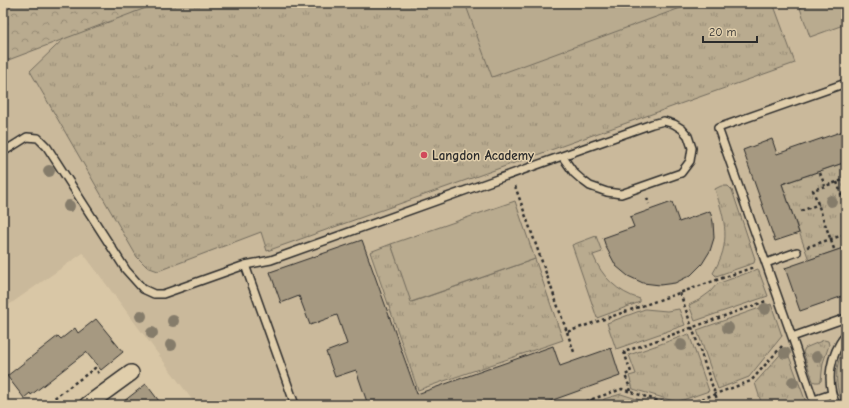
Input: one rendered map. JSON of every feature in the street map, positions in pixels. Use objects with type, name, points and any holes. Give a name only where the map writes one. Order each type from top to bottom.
[{"type":"street","points":[[87,405],[131,373]]},
{"type":"lane","points":[[832,394],[815,403],[718,128],[846,83]]},
{"type":"lane","points":[[3,152],[27,137],[38,138],[47,147],[126,270],[143,289],[154,294],[163,294],[246,265],[271,260],[511,174],[652,124],[664,121],[674,124],[682,129],[688,136],[692,148],[690,161],[681,173],[621,194],[602,190],[586,183],[574,173],[562,156]]},
{"type":"lane","points":[[766,263],[797,252]]},
{"type":"lane","points":[[246,265],[295,405]]},
{"type":"lane","points":[[792,338],[846,318]]},
{"type":"lane","points":[[836,405],[832,394],[830,371],[832,358],[846,334]]},
{"type":"path","points":[[820,173],[825,186]]},
{"type":"path","points":[[511,174],[574,352]]},
{"type":"path","points":[[834,249],[814,190],[846,179]]},
{"type":"path","points":[[837,182],[846,208]]},
{"type":"path","points":[[800,211],[819,204]]},
{"type":"path","points":[[807,248],[846,234]]},
{"type":"path","points":[[567,332],[766,263]]},
{"type":"path","points":[[680,293],[719,405]]},
{"type":"path","points":[[630,391],[625,374],[631,372],[624,352],[778,297]]},
{"type":"path","points":[[685,405],[751,382],[785,341],[792,338]]},
{"type":"path","points":[[575,405],[622,389],[672,405]]},
{"type":"path","points":[[591,399],[593,405]]},
{"type":"shaded area","name":"Langdon Academy","points":[[127,3],[846,3],[846,405],[196,405],[83,253],[3,309],[3,57]]},
{"type":"green space","points":[[19,3],[159,3],[3,62],[3,9]]},
{"type":"green space","points":[[145,3],[773,3],[795,63],[267,251],[261,232],[158,271],[147,267],[137,257],[30,71],[76,27]]},
{"type":"green space","points":[[465,3],[694,3],[492,77]]},
{"type":"green space","points":[[813,3],[846,3],[846,24],[810,37],[800,8]]},
{"type":"green space","points":[[846,162],[846,247],[809,260],[782,184]]},
{"type":"green space","points":[[721,186],[728,186],[732,190],[755,259],[754,263],[716,276],[713,273],[719,262],[725,241],[724,221],[715,189]]},
{"type":"green space","points":[[515,201],[535,259],[411,302],[391,244]]},
{"type":"green space","points":[[596,236],[602,252],[593,255],[601,270],[617,288],[640,299],[640,302],[597,318],[572,245]]},
{"type":"green space","points":[[391,244],[412,302],[535,259],[563,340],[418,390],[370,252]]},
{"type":"green space","points":[[758,269],[768,296],[695,321],[689,305],[710,292],[717,284]]},
{"type":"green space","points":[[771,304],[782,336],[749,377],[718,389],[697,330]]},
{"type":"green space","points":[[645,309],[667,311],[679,309],[685,325],[616,349],[607,323]]},
{"type":"green space","points":[[689,334],[709,391],[677,402],[633,389],[629,376],[636,374],[629,355]]},
{"type":"green space","points":[[824,340],[828,341],[829,345],[823,363],[821,381],[815,382],[813,381],[803,352],[805,348]]},
{"type":"green space","points":[[846,347],[846,405],[843,405],[838,391],[837,368],[842,353]]},
{"type":"green space","points":[[786,348],[807,405],[762,405],[755,383]]},
{"type":"green space","points":[[621,394],[656,405],[601,405],[604,399]]},
{"type":"building","points":[[846,130],[846,162],[782,184],[799,233],[775,241],[743,150],[772,139],[777,154]]},
{"type":"building","points":[[672,202],[679,222],[710,211],[713,222],[714,238],[710,251],[702,264],[691,275],[675,283],[660,285],[643,283],[628,276],[616,266],[603,238],[634,227],[630,217]]},
{"type":"building","points":[[362,240],[417,394],[553,346],[560,366],[611,348],[620,376],[539,405],[368,405],[356,370],[335,377],[326,352],[347,344],[337,315],[310,325],[299,296],[281,303],[270,272]]},
{"type":"building","points":[[846,247],[846,295],[800,311],[785,268]]},
{"type":"building","points":[[96,319],[123,352],[101,370],[86,352],[31,395],[30,393],[24,398],[7,376],[58,336],[61,339],[75,328],[78,333]]},
{"type":"building","points":[[146,384],[162,405],[119,405]]},
{"type":"place","name":"Langdon Academy","points":[[424,155]]}]
